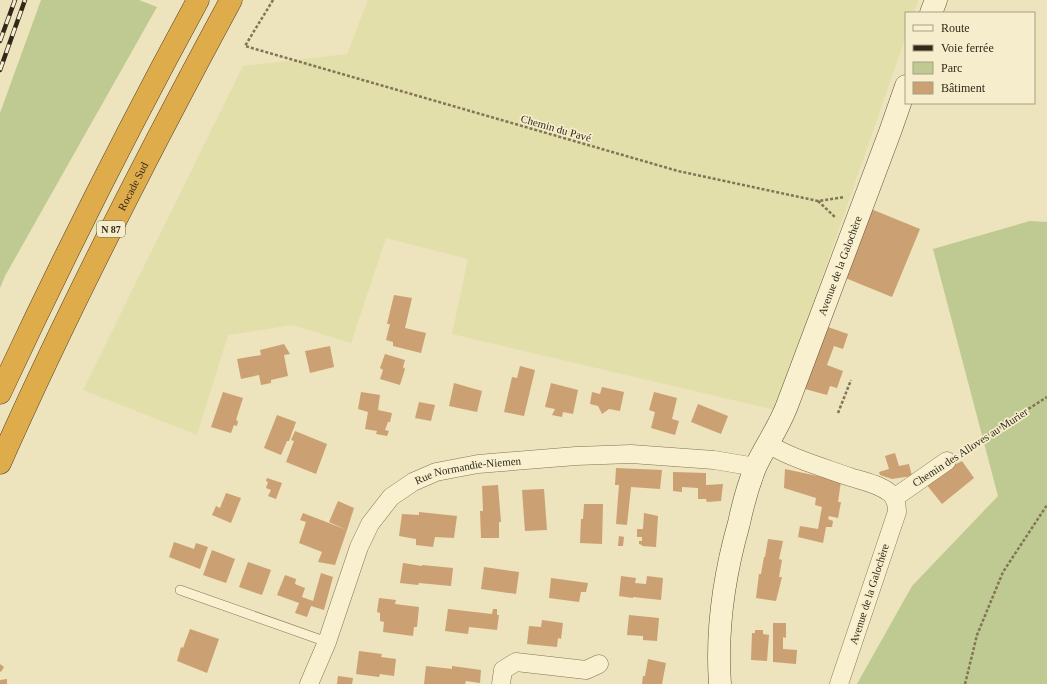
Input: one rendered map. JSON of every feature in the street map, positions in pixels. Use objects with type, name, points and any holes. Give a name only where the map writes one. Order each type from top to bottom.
[{"type":"highway","name":"N 87","points":[[0,394],[60,265],[136,114],[198,0]]},
{"type":"highway","name":"Rocade Sud","points":[[0,463],[82,287],[170,113],[231,0]]},
{"type":"main road","points":[[932,12],[936,0]]},
{"type":"main road","name":"Avenue de la Galochère","points":[[720,684],[718,663],[719,626],[724,586],[733,543],[746,494],[756,468],[786,409],[905,89]]},
{"type":"street","points":[[768,444],[780,451],[812,464],[877,486],[890,493],[894,498]]},
{"type":"street","name":"Rue Normandie-Niemen","points":[[309,684],[328,642],[359,547],[370,524],[390,497],[413,482],[436,472],[486,463],[576,456],[631,454],[714,460],[756,468]]},
{"type":"street","name":"Chemin des Alloves au Murier","points":[[894,498],[947,461]]},
{"type":"street","name":"Avenue de la Galochère","points":[[839,684],[897,512],[894,498]]},
{"type":"street","points":[[501,684],[503,670],[516,662],[586,670],[599,664]]},
{"type":"lane","points":[[180,590],[328,642]]},
{"type":"path","name":"Chemin du Pavé","points":[[273,0],[245,46],[678,171],[818,201],[867,193]]},
{"type":"path","points":[[838,413],[851,380]]},
{"type":"path","name":"Chemin des Alloves au Murier","points":[[947,461],[1047,397]]},
{"type":"path","points":[[965,684],[977,634],[1003,572],[1047,505]]},
{"type":"shaded area","points":[[368,0],[918,0],[914,12],[905,12],[905,39],[776,410],[452,334],[468,259],[386,238],[351,343],[293,325],[228,335],[197,435],[83,390],[243,66],[347,54]]},
{"type":"green space","points":[[41,0],[139,0],[157,7],[5,276],[0,288],[0,113]]},
{"type":"green space","points":[[1030,221],[1047,222],[1047,684],[857,684],[912,586],[998,496],[933,249]]},
{"type":"building","points":[[871,209],[920,229],[892,297],[843,277]]},
{"type":"building","points":[[394,295],[412,298],[405,328],[426,333],[421,353],[393,346],[393,342],[386,340],[390,324],[387,324]]},
{"type":"building","points":[[825,326],[848,334],[843,349],[834,346],[827,365],[843,371],[837,388],[830,386],[827,395],[805,389]]},
{"type":"building","points":[[284,344],[290,354],[284,355],[288,376],[271,380],[271,383],[261,385],[259,375],[241,379],[237,359],[261,355],[260,350]]},
{"type":"building","points":[[330,346],[334,367],[310,373],[305,351]]},
{"type":"building","points":[[385,354],[405,360],[403,367],[405,369],[400,385],[380,379],[383,370],[380,368]]},
{"type":"building","points":[[520,366],[535,370],[524,416],[504,412],[512,377],[517,378]]},
{"type":"building","points":[[454,383],[482,391],[477,412],[449,406]]},
{"type":"building","points":[[551,383],[578,390],[573,414],[563,412],[562,417],[552,415],[555,409],[545,407]]},
{"type":"building","points":[[602,387],[624,392],[620,411],[609,409],[602,414],[598,406],[590,404],[592,392],[600,394]]},
{"type":"building","points":[[223,392],[243,398],[236,420],[238,421],[237,426],[234,425],[231,433],[211,427]]},
{"type":"building","points":[[361,392],[380,395],[378,410],[392,413],[390,422],[388,422],[385,430],[389,431],[387,436],[376,434],[377,431],[365,429],[368,412],[358,409]]},
{"type":"building","points":[[654,392],[677,398],[672,419],[679,421],[675,435],[651,428],[655,412],[649,410]]},
{"type":"building","points":[[419,402],[435,405],[431,421],[415,418]]},
{"type":"building","points":[[698,404],[728,416],[721,434],[691,422]]},
{"type":"building","points":[[277,415],[296,422],[289,441],[287,441],[281,455],[264,448]]},
{"type":"building","points":[[295,431],[327,444],[316,474],[286,462],[294,441],[291,440]]},
{"type":"building","points":[[895,453],[899,466],[909,464],[912,476],[892,479],[880,475],[879,472],[889,469],[885,456]]},
{"type":"building","points":[[962,461],[974,478],[942,504],[926,484],[941,472]]},
{"type":"building","points":[[616,468],[662,470],[660,489],[631,487],[627,525],[616,524],[619,485],[615,485]]},
{"type":"building","points":[[785,469],[841,481],[838,502],[841,502],[838,518],[829,516],[828,519],[833,521],[832,527],[826,527],[823,543],[798,537],[800,526],[818,529],[822,507],[815,505],[816,498],[784,488]]},
{"type":"building","points":[[673,472],[706,473],[706,485],[723,484],[721,501],[707,502],[706,499],[698,499],[698,488],[682,487],[682,492],[673,491]]},
{"type":"building","points":[[267,478],[282,483],[276,499],[268,496],[271,490],[266,488],[268,482],[266,481]]},
{"type":"building","points":[[498,485],[501,522],[499,522],[499,538],[481,538],[480,511],[483,511],[482,486]]},
{"type":"building","points":[[544,489],[547,530],[525,531],[522,490]]},
{"type":"building","points":[[226,493],[241,498],[231,523],[212,515],[216,506],[220,508]]},
{"type":"building","points":[[338,501],[354,508],[347,530],[329,522]]},
{"type":"building","points":[[584,504],[603,504],[602,544],[580,543],[581,519],[583,519]]},
{"type":"building","points":[[419,512],[457,516],[454,538],[435,537],[433,547],[416,545],[416,539],[399,536],[402,514],[419,515]]},
{"type":"building","points":[[303,513],[347,530],[335,565],[318,562],[322,552],[299,543],[306,522],[300,520]]},
{"type":"building","points":[[644,513],[658,516],[656,547],[642,546],[639,544],[639,541],[642,541],[642,537],[637,537],[637,529],[643,529]]},
{"type":"building","points":[[619,536],[624,537],[623,546],[618,546]]},
{"type":"building","points":[[768,539],[783,541],[779,559],[782,560],[779,577],[782,577],[776,601],[756,598],[759,574],[761,574]]},
{"type":"building","points":[[174,542],[194,549],[196,543],[208,547],[200,569],[169,557]]},
{"type":"building","points":[[212,550],[235,559],[226,583],[203,575]]},
{"type":"building","points":[[248,562],[271,570],[262,595],[239,587]]},
{"type":"building","points":[[403,563],[453,568],[451,586],[400,583]]},
{"type":"building","points":[[484,567],[519,572],[516,594],[481,589]]},
{"type":"building","points":[[321,573],[333,577],[324,610],[311,606],[307,617],[295,613],[299,603],[277,595],[285,575],[296,579],[295,584],[305,588],[302,597],[313,601]]},
{"type":"building","points":[[621,576],[636,578],[635,583],[646,584],[647,576],[663,578],[661,600],[619,596]]},
{"type":"building","points":[[551,578],[588,583],[586,592],[581,592],[579,602],[549,598]]},
{"type":"building","points":[[379,598],[396,600],[395,604],[419,607],[417,627],[414,627],[413,636],[383,632],[384,622],[380,621],[380,613],[377,612]]},
{"type":"building","points":[[448,609],[492,614],[493,609],[497,609],[497,615],[499,615],[497,630],[469,627],[468,634],[445,631]]},
{"type":"building","points":[[629,615],[659,618],[657,641],[643,640],[643,636],[627,635]]},
{"type":"building","points":[[542,620],[563,623],[561,639],[558,638],[557,647],[527,644],[529,626],[541,627]]},
{"type":"building","points":[[773,623],[786,623],[786,638],[783,637],[783,649],[797,650],[796,664],[773,662]]},
{"type":"building","points":[[190,629],[219,639],[207,673],[177,661],[181,647],[183,648]]},
{"type":"building","points":[[755,630],[763,630],[763,634],[769,635],[767,661],[751,660],[752,633],[755,633]]},
{"type":"building","points":[[359,651],[382,654],[381,657],[396,659],[394,676],[380,674],[379,677],[356,674]]},
{"type":"building","points":[[648,659],[666,663],[662,684],[642,684]]},
{"type":"building","points":[[0,664],[4,667],[1,672],[0,671]]},
{"type":"building","points":[[426,666],[452,669],[452,666],[481,670],[480,683],[466,681],[465,684],[424,684]]},
{"type":"building","points":[[338,676],[353,678],[352,684],[337,684]]},
{"type":"building","points":[[7,679],[7,684],[0,684],[0,680]]},
{"type":"railway","points":[[0,41],[15,0]]},
{"type":"railway","points":[[0,70],[25,0]]}]
